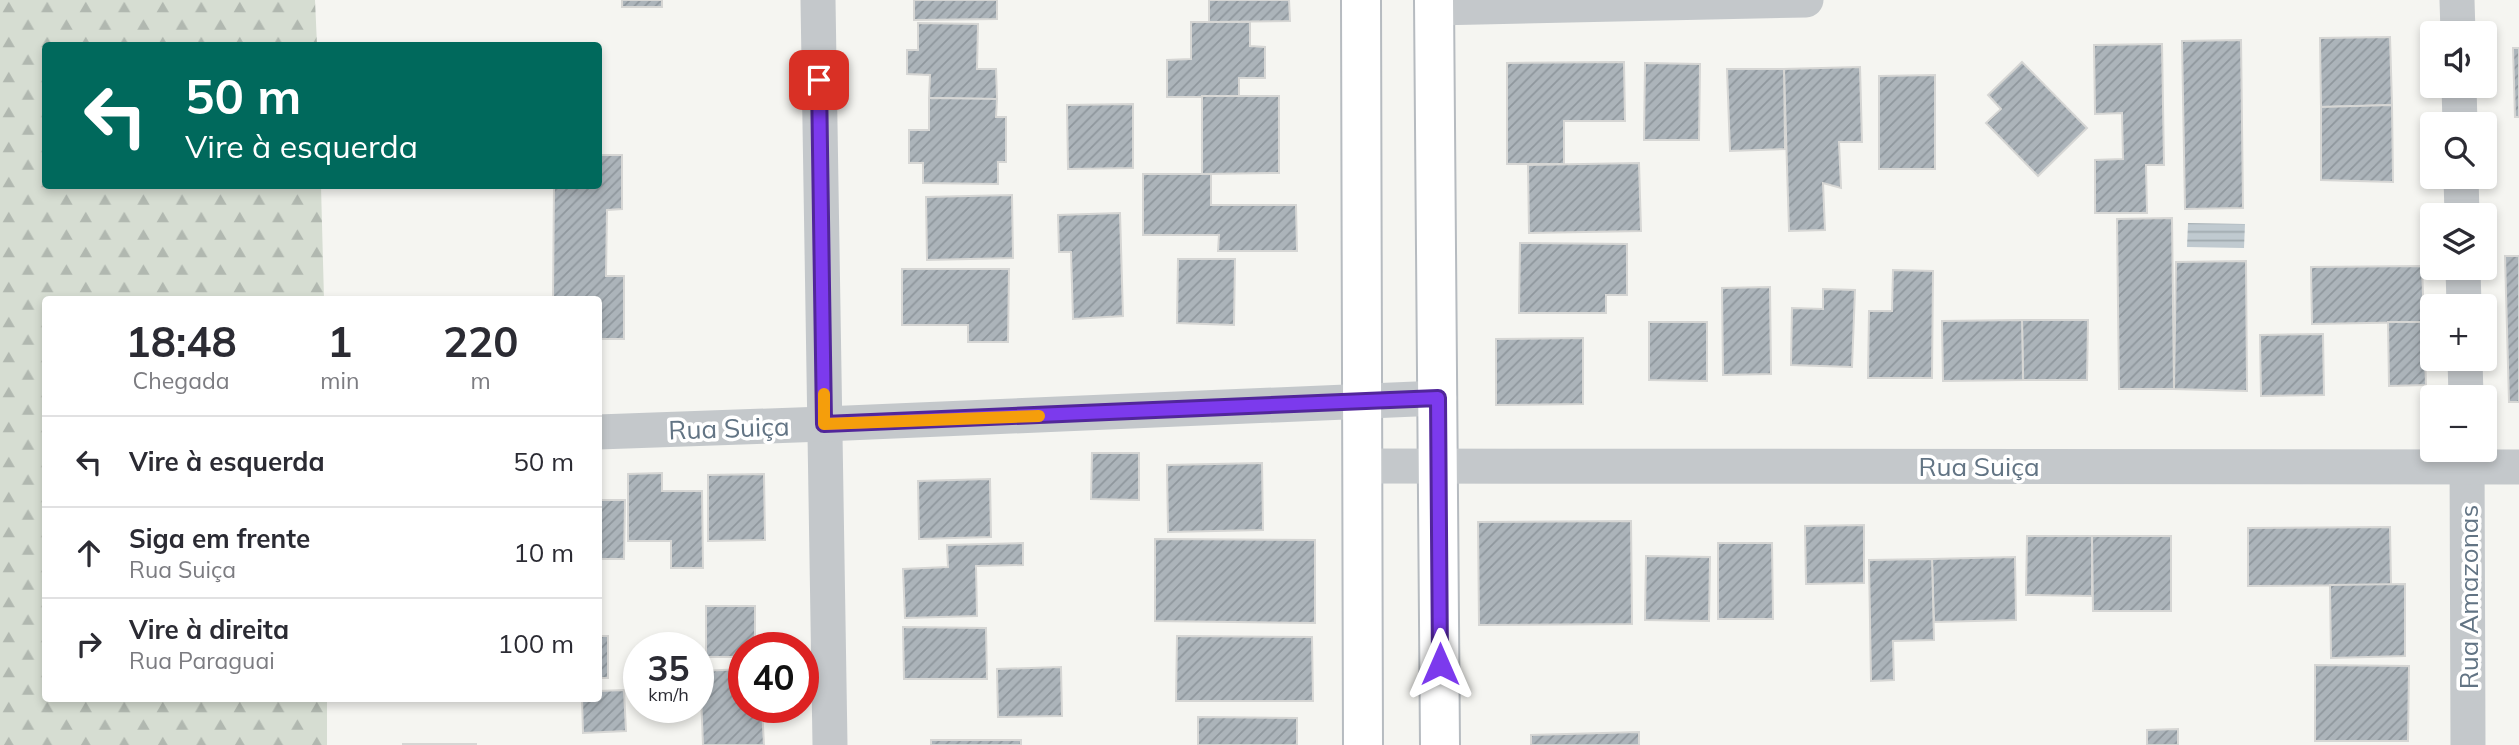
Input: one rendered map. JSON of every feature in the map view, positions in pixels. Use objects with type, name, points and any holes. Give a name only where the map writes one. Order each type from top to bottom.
[{"type":"street","points":[[818,0],[830,745]]},
{"type":"street","points":[[1361,0],[1363,745]]},
{"type":"street","points":[[1440,745],[1434,4],[1806,0]]},
{"type":"street","points":[[2457,0],[2458,21]]},
{"type":"street","name":"Rua Suiça","points":[[602,432],[1438,398]]},
{"type":"street","name":"Rua Suiça","points":[[1364,466],[2420,458]]},
{"type":"street","name":"Rua Amazonas","points":[[2467,462],[2468,745]]},
{"type":"street","name":"Rua Suiça","points":[[2490,462],[2519,467]]},
{"type":"green space","points":[[0,0],[315,0],[317,42],[42,42],[42,189],[321,189],[324,296],[42,296],[42,702],[327,702],[327,745],[0,745]]},
{"type":"shaded area","points":[[2188,223],[2245,224],[2244,248],[2187,247]]},
{"type":"building","points":[[622,0],[662,0],[662,7],[622,7]]},
{"type":"building","points":[[914,0],[997,0],[997,19],[914,20]]},
{"type":"building","points":[[1209,0],[1289,0],[1290,21],[1209,22]]},
{"type":"building","points":[[1191,22],[1250,22],[1250,46],[1265,47],[1265,78],[1239,78],[1239,97],[1167,97],[1167,60],[1191,59]]},
{"type":"building","points":[[918,23],[978,24],[977,69],[996,69],[997,99],[929,98],[930,75],[907,74],[907,50],[918,50]]},
{"type":"building","points":[[2390,37],[2392,105],[2321,107],[2320,38]]},
{"type":"building","points":[[2241,40],[2243,208],[2185,209],[2182,41]]},
{"type":"building","points":[[2162,44],[2164,165],[2146,165],[2147,213],[2095,213],[2095,160],[2123,159],[2122,113],[2095,114],[2094,45]]},
{"type":"building","points":[[2513,48],[2519,48],[2519,117],[2515,117]]},
{"type":"building","points":[[1624,62],[1625,121],[1564,121],[1564,164],[1507,164],[1507,63]]},
{"type":"building","points":[[2022,62],[2087,128],[2038,176],[1986,123],[2001,109],[1988,95]]},
{"type":"building","points":[[1645,63],[1700,64],[1699,140],[1644,140]]},
{"type":"building","points":[[1860,67],[1862,142],[1839,142],[1841,188],[1823,183],[1825,230],[1789,231],[1784,69]]},
{"type":"building","points":[[1727,69],[1784,69],[1785,149],[1730,151]]},
{"type":"building","points":[[1935,75],[1935,169],[1879,169],[1879,76]]},
{"type":"building","points":[[1202,96],[1279,96],[1279,173],[1202,174]]},
{"type":"building","points":[[929,98],[997,99],[996,117],[1006,117],[1006,162],[998,162],[998,184],[923,183],[923,163],[909,163],[909,130],[929,130]]},
{"type":"building","points":[[1133,104],[1133,168],[1068,169],[1067,105]]},
{"type":"building","points":[[2392,105],[2393,182],[2321,180],[2321,107]]},
{"type":"building","points":[[602,155],[622,155],[622,209],[607,210],[606,276],[624,276],[624,339],[602,339],[602,296],[553,296],[554,189],[602,189]]},
{"type":"building","points":[[1639,163],[1641,231],[1529,233],[1528,165]]},
{"type":"building","points":[[1143,174],[1211,174],[1211,205],[1296,205],[1297,251],[1218,251],[1219,235],[1143,235]]},
{"type":"building","points":[[1012,195],[1013,258],[927,260],[926,197]]},
{"type":"building","points":[[1120,213],[1123,316],[1073,319],[1071,252],[1059,252],[1058,215]]},
{"type":"building","points":[[2172,218],[2174,389],[2119,389],[2117,219]]},
{"type":"building","points":[[1520,243],[1627,244],[1627,295],[1606,295],[1606,313],[1519,313]]},
{"type":"building","points":[[2505,256],[2519,256],[2519,402],[2509,402]]},
{"type":"building","points":[[1178,259],[1235,259],[1234,325],[1177,323]]},
{"type":"building","points":[[2246,261],[2247,391],[2174,389],[2176,262]]},
{"type":"building","points":[[2420,266],[2423,294],[2420,294],[2420,322],[2312,324],[2311,267]]},
{"type":"building","points":[[902,269],[1009,269],[1008,342],[968,342],[968,325],[902,325]]},
{"type":"building","points":[[1893,270],[1933,271],[1932,378],[1868,378],[1869,311],[1892,311]]},
{"type":"building","points":[[1770,287],[1771,374],[1723,375],[1722,288]]},
{"type":"building","points":[[1823,289],[1855,290],[1852,367],[1791,365],[1792,308],[1823,309]]},
{"type":"building","points":[[2022,320],[2088,320],[2087,380],[2023,380]]},
{"type":"building","points":[[2022,320],[2023,380],[1943,381],[1942,321]]},
{"type":"building","points":[[1649,322],[1707,322],[1707,381],[1649,380]]},
{"type":"building","points":[[2388,322],[2420,322],[2420,371],[2426,371],[2426,385],[2389,386]]},
{"type":"building","points":[[2323,334],[2324,395],[2261,396],[2260,335]]},
{"type":"building","points":[[1583,338],[1583,404],[1496,405],[1496,339]]},
{"type":"building","points":[[1092,453],[1139,453],[1139,500],[1091,499]]},
{"type":"building","points":[[1262,463],[1263,530],[1168,532],[1167,465]]},
{"type":"building","points":[[662,473],[662,491],[702,491],[703,568],[671,568],[671,541],[628,541],[628,474]]},
{"type":"building","points":[[764,474],[765,540],[708,541],[708,475]]},
{"type":"building","points":[[990,479],[991,537],[919,539],[918,481]]},
{"type":"building","points":[[602,500],[625,500],[624,559],[602,559]]},
{"type":"building","points":[[1631,521],[1632,624],[1479,625],[1478,522]]},
{"type":"building","points":[[1864,525],[1864,583],[1806,584],[1805,526]]},
{"type":"building","points":[[2390,527],[2391,585],[2248,586],[2248,528]]},
{"type":"building","points":[[2027,536],[2092,536],[2092,596],[2026,595]]},
{"type":"building","points":[[2092,536],[2171,536],[2171,611],[2093,611]]},
{"type":"building","points":[[1155,539],[1315,540],[1315,623],[1155,621]]},
{"type":"building","points":[[1023,543],[1023,565],[976,566],[977,616],[905,618],[903,569],[948,567],[947,545]]},
{"type":"building","points":[[1718,543],[1772,543],[1773,619],[1718,619]]},
{"type":"building","points":[[1646,556],[1710,557],[1709,621],[1645,620]]},
{"type":"building","points":[[2015,557],[2016,620],[1934,622],[1932,559]]},
{"type":"building","points":[[1932,559],[1934,640],[1893,641],[1894,680],[1871,681],[1869,560]]},
{"type":"building","points":[[2405,584],[2405,656],[2331,658],[2330,585]]},
{"type":"building","points":[[706,606],[755,606],[755,632],[728,632],[728,657],[714,657],[714,632],[706,632]]},
{"type":"building","points":[[903,627],[986,628],[987,679],[904,679]]},
{"type":"building","points":[[602,636],[608,636],[608,678],[602,678]]},
{"type":"building","points":[[1177,636],[1312,637],[1313,701],[1176,701]]},
{"type":"building","points":[[2315,665],[2409,666],[2408,741],[2315,741]]},
{"type":"building","points":[[1061,667],[1062,716],[998,717],[997,669]]},
{"type":"building","points":[[714,670],[728,670],[728,723],[763,723],[764,745],[703,745],[702,723],[714,723]]},
{"type":"building","points":[[623,690],[623,723],[626,723],[626,731],[583,733],[582,702],[602,702],[602,691]]},
{"type":"building","points":[[1198,717],[1297,718],[1297,745],[1198,745]]},
{"type":"building","points":[[2178,729],[2178,745],[2147,745],[2147,730]]},
{"type":"building","points":[[1639,732],[1639,745],[1531,745],[1531,735]]},
{"type":"building","points":[[931,740],[1021,740],[1021,745],[931,745]]},
{"type":"building","points":[[476,744],[476,745],[403,745]]},
{"type":"slow traffic","points":[[824,394],[824,424],[1039,416]]},
{"type":"route","points":[[819,80],[824,424],[1438,398],[1440,664]]}]
